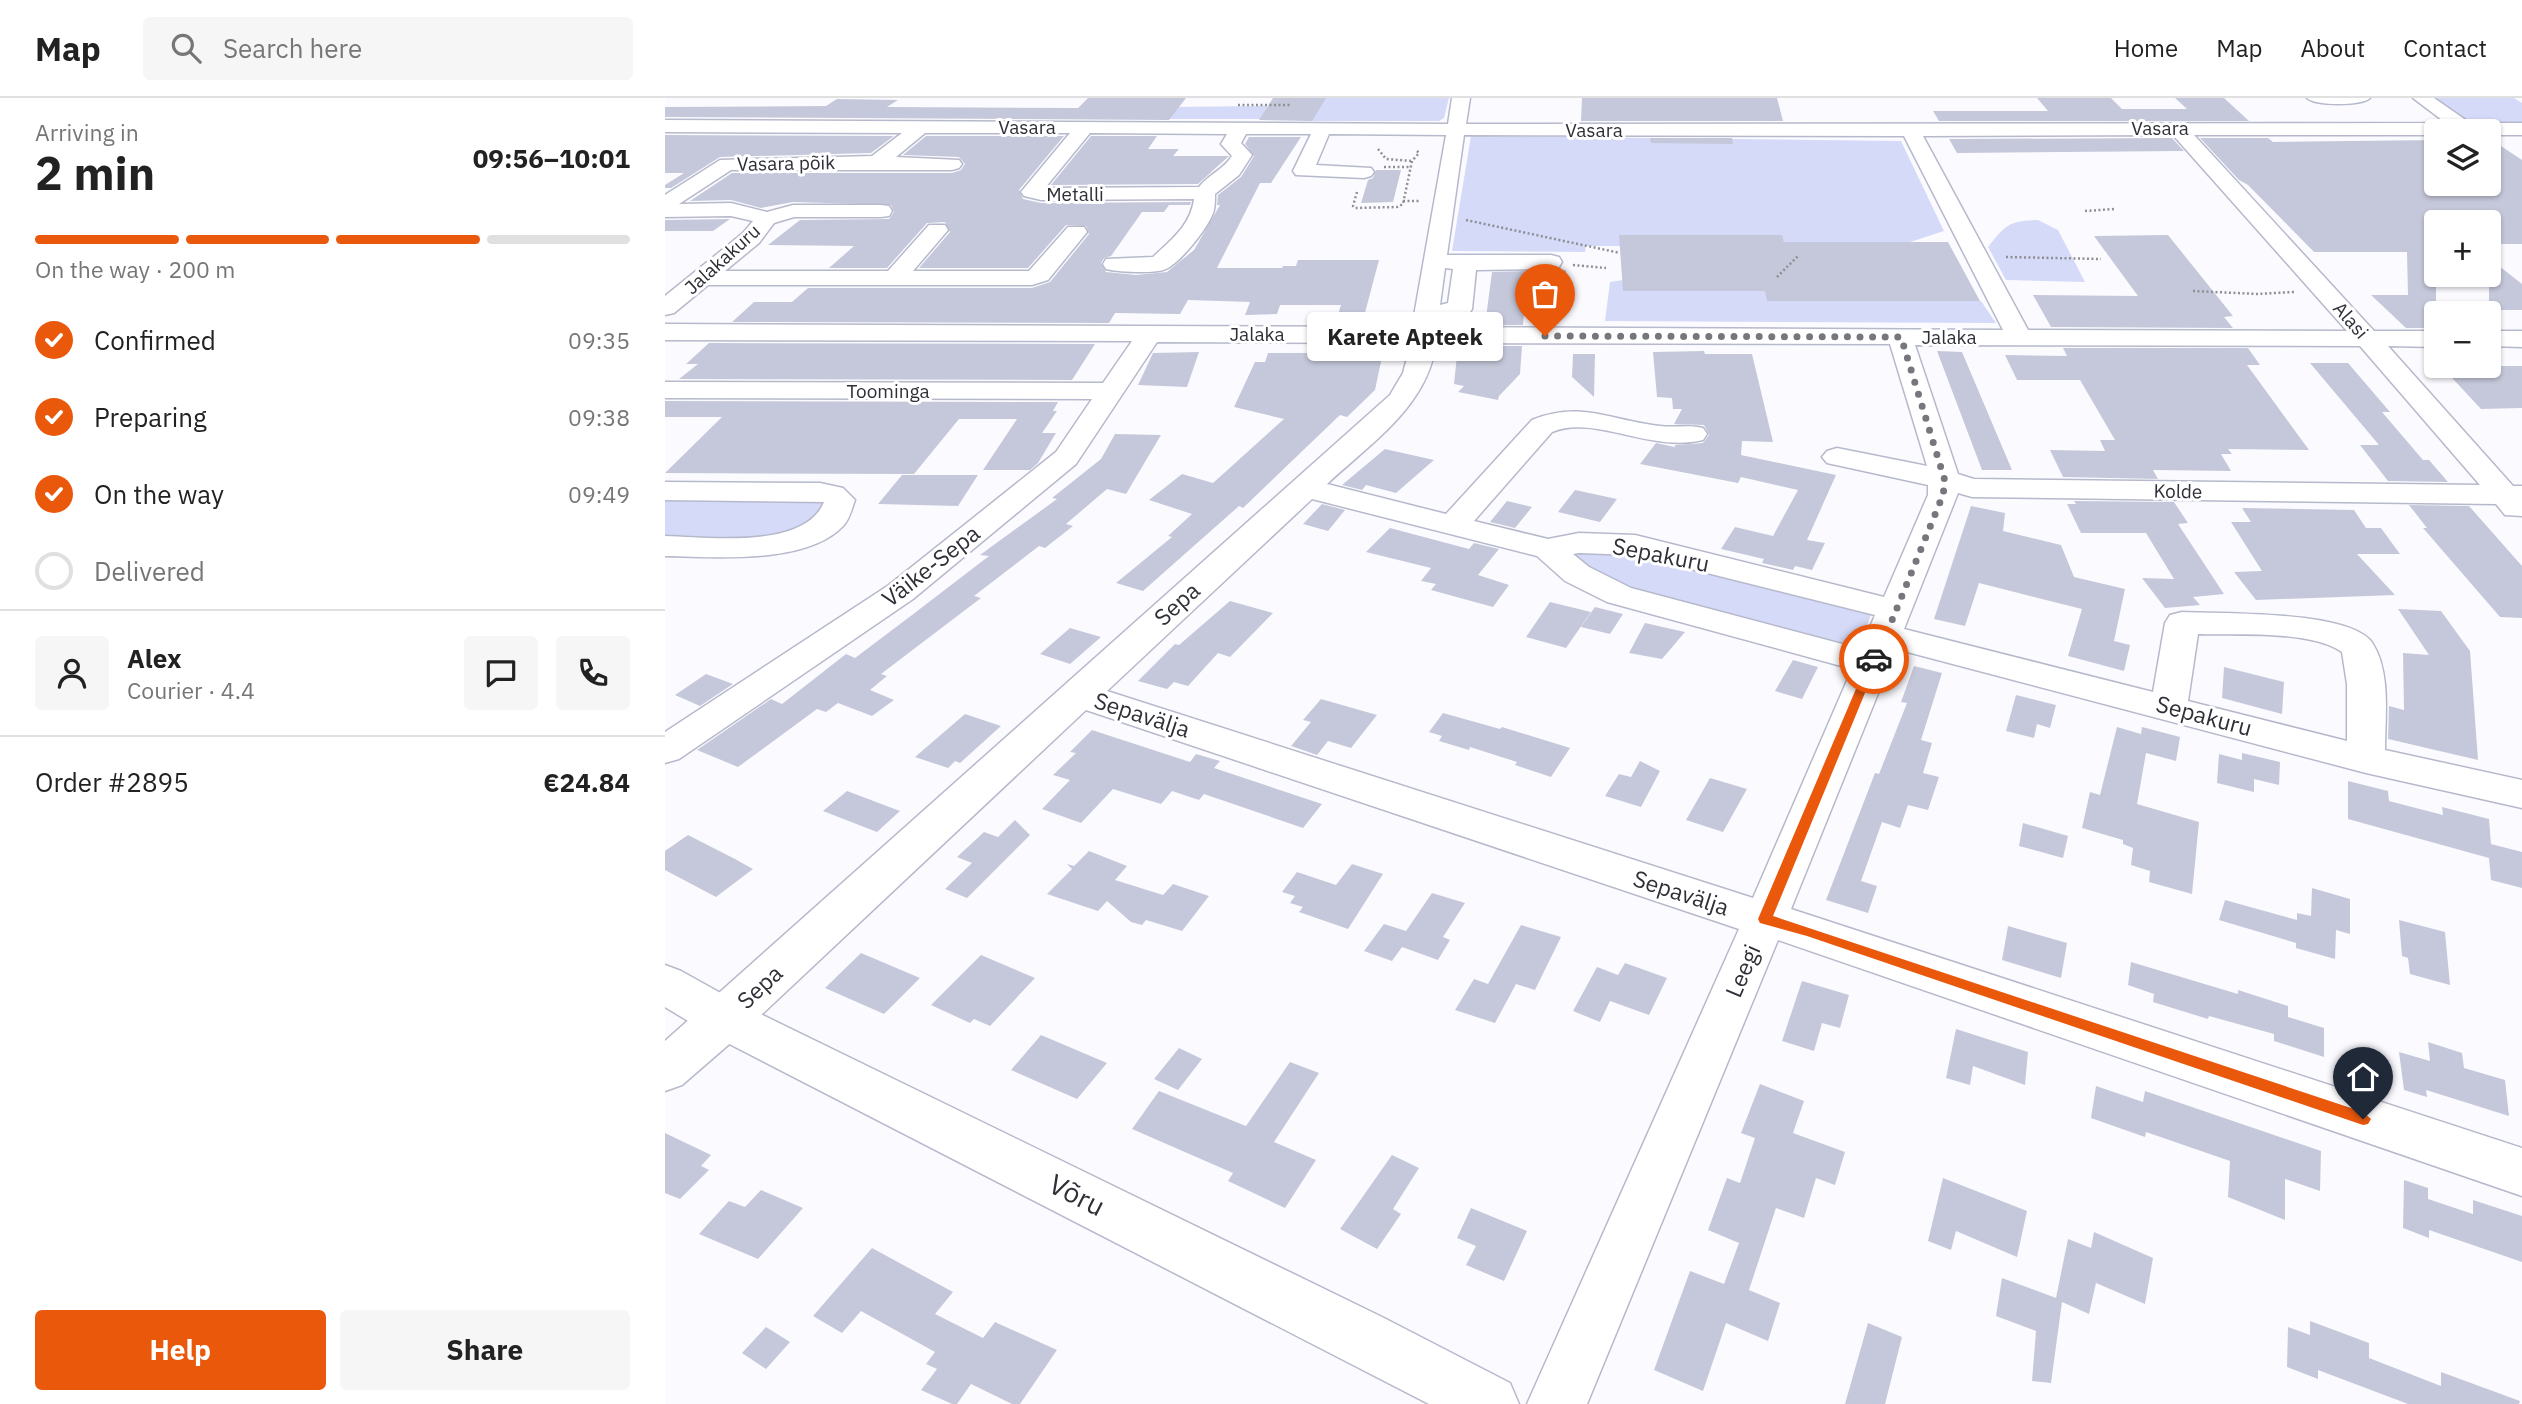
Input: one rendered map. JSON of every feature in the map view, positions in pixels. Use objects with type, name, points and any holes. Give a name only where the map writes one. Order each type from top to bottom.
[{"type":"street","name":"Sepa","points":[[665,1070],[726,1019],[1400,401],[1412,387],[1421,365],[1461,98]]},
{"type":"street","points":[[2316,98],[2361,98]]},
{"type":"street","points":[[2422,98],[2452,119]]},
{"type":"street","points":[[666,127],[702,105]]},
{"type":"street","name":"Vasara","points":[[666,127],[1085,127],[1136,119],[1240,128],[1282,121],[1324,128],[2424,130]]},
{"type":"street","points":[[877,162],[920,127]]},
{"type":"street","name":"Metalli","points":[[1085,127],[1031,192],[1205,193]]},
{"type":"street","points":[[1114,264],[1159,264],[1189,235],[1203,212],[1205,193],[1213,183],[1232,171],[1242,155],[1231,144],[1240,128]]},
{"type":"street","points":[[1324,128],[1303,171],[1364,172]]},
{"type":"street","name":"Alasi","points":[[2177,128],[2516,502]]},
{"type":"street","name":"Vasara","points":[[2501,129],[2522,129]]},
{"type":"street","points":[[1911,131],[2019,337]]},
{"type":"street","name":"Vasara põik","points":[[665,204],[727,164],[952,164]]},
{"type":"street","name":"Jalakakuru","points":[[665,211],[743,210],[759,214],[764,219],[763,225],[751,238],[665,308]]},
{"type":"street","points":[[764,219],[793,211],[881,211]]},
{"type":"street","points":[[895,277],[937,230]]},
{"type":"street","points":[[703,278],[1032,278],[1040,275],[1076,232]]},
{"type":"street","points":[[1436,261],[1551,262]]},
{"type":"street","points":[[1426,325],[1460,309],[1465,263]]},
{"type":"street","name":"Jalaka","points":[[665,332],[1150,333],[1426,325],[1901,337],[2424,339]]},
{"type":"street","name":"Väike-Sepa","points":[[665,750],[911,583],[1066,458],[1150,333]]},
{"type":"street","points":[[1901,337],[1945,481]]},
{"type":"street","points":[[2501,339],[2522,339]]},
{"type":"street","name":"Toominga","points":[[665,390],[1110,391]]},
{"type":"street","points":[[1453,525],[1542,426],[1550,421],[1580,419],[1661,435],[1693,434]]},
{"type":"street","name":"Kolde","points":[[1837,457],[1972,488],[2516,502]]},
{"type":"street","name":"Leegi","points":[[1557,1404],[1884,636],[1943,495],[1945,481]]},
{"type":"street","name":"Sepakuru","points":[[1305,488],[1548,549],[1579,543],[1635,545],[1884,636]]},
{"type":"street","points":[[665,491],[820,492],[832,494],[840,500],[839,509],[820,528],[789,544],[665,546]]},
{"type":"street","name":"Sepakuru","points":[[1548,549],[1577,574],[1619,595],[1884,636],[2169,706],[2365,759],[2522,794]]},
{"type":"street","points":[[2169,706],[2182,623],[2321,629],[2346,636],[2357,646],[2364,665],[2365,759]]},
{"type":"street","name":"Sepavälja","points":[[1078,694],[1711,904],[1821,935],[2522,1172]]},
{"type":"street","name":"Võru","points":[[665,984],[726,1019],[1362,1337],[1489,1404]]},
{"type":"path","points":[[1380,146],[1377,150],[1386,159],[1412,161]]},
{"type":"path","points":[[2085,211],[2114,208]]},
{"type":"path","points":[[1465,220],[1621,253]]},
{"type":"path","points":[[1777,277],[1798,256]]},
{"type":"path","points":[[1977,257],[2101,259]]},
{"type":"path","points":[[1551,262],[1606,268]]},
{"type":"path","points":[[2193,290],[2280,294],[2323,289]]},
{"type":"shaded area","points":[[1316,98],[1449,98],[1444,118],[1439,121],[1303,121]]},
{"type":"shaded area","points":[[2426,98],[2514,98],[2522,103],[2522,126],[2501,126],[2501,119],[2458,119]]},
{"type":"shaded area","points":[[1267,106],[1262,119],[1145,119],[1167,107]]},
{"type":"shaded area","points":[[1471,136],[1901,141],[1944,231],[1910,242],[1784,242],[1781,235],[1620,235],[1620,246],[1586,246],[1585,252],[1452,251]]},
{"type":"shaded area","points":[[2038,220],[2058,230],[2085,282],[2006,280],[1988,247],[2009,225]]},
{"type":"shaded area","points":[[1623,280],[1624,291],[1802,291],[1806,301],[1981,301],[1996,323],[1605,321],[1610,282]]},
{"type":"shaded area","points":[[665,494],[828,501],[830,506],[783,541],[665,544]]},
{"type":"shaded area","points":[[1587,547],[1638,554],[1871,615],[1856,651],[1625,589],[1588,572],[1570,553]]},
{"type":"building","points":[[1088,98],[1186,98],[1169,120],[665,117],[665,107],[826,106],[837,99],[898,100],[887,107],[1078,108]]},
{"type":"building","points":[[1273,98],[1326,98],[1312,121],[1259,120]]},
{"type":"building","points":[[1582,98],[1777,98],[1783,121],[1581,121]]},
{"type":"building","points":[[2037,98],[2111,98],[2122,109],[2187,109],[2175,98],[2224,98],[2249,121],[1939,121],[1933,111],[2048,111]]},
{"type":"building","points":[[665,135],[894,136],[871,153],[720,157],[671,188],[665,188],[665,185],[684,173],[665,173]]},
{"type":"building","points":[[926,136],[1064,136],[1019,190],[1023,199],[1041,203],[1191,202],[1190,205],[1169,205],[1164,212],[1142,212],[1111,256],[1104,258],[1101,263],[1106,272],[1136,275],[1167,272],[1194,250],[1220,205],[1217,205],[1218,195],[1241,177],[1254,156],[1245,144],[1249,137],[1301,137],[1271,183],[1260,183],[1217,268],[1282,268],[1296,266],[1298,260],[1379,260],[1362,324],[1335,324],[1341,305],[1280,305],[1277,314],[1245,315],[1250,302],[1188,300],[1180,314],[1115,313],[1109,323],[732,322],[754,302],[792,302],[808,288],[1032,288],[1050,282],[1089,234],[1086,226],[1066,225],[1028,268],[919,268],[950,232],[945,222],[927,223],[887,268],[829,268],[854,246],[768,245],[800,220],[889,219],[894,212],[891,205],[793,202],[761,208],[731,200],[690,201],[732,173],[952,173],[961,170],[965,164],[959,157],[903,155]]},
{"type":"building","points":[[1091,136],[1157,136],[1148,149],[1179,149],[1173,156],[1229,156],[1198,184],[1051,185]]},
{"type":"building","points":[[1650,138],[1732,138],[1733,144],[1651,143]]},
{"type":"building","points":[[2172,138],[2184,151],[1957,153],[1949,139]]},
{"type":"building","points":[[2200,138],[2268,138],[2273,142],[2424,140],[2424,196],[2501,196],[2501,146],[2522,160],[2522,244],[2501,244],[2501,210],[2424,210],[2424,287],[2436,287],[2436,301],[2424,301],[2424,328],[2406,328],[2371,295],[2408,295],[2407,252],[2314,252],[2248,185],[2239,180]]},
{"type":"building","points":[[1376,170],[1401,170],[1393,202],[1361,203],[1368,180],[1373,178]]},
{"type":"building","points":[[730,219],[713,231],[665,231],[665,220]]},
{"type":"building","points":[[1619,235],[1782,235],[1784,242],[1948,242],[1980,301],[1767,301],[1765,291],[1623,291]]},
{"type":"building","points":[[2168,235],[2233,316],[2224,317],[2233,328],[2051,327],[2033,295],[2138,296],[2094,236]]},
{"type":"building","points":[[2501,267],[2522,284],[2522,310],[2501,310],[2501,301],[2489,301],[2489,287],[2501,287]]},
{"type":"building","points":[[1566,270],[1565,312],[1524,312],[1523,325],[1485,325],[1492,272]]},
{"type":"building","points":[[709,343],[1095,344],[1072,380],[679,379],[698,364],[686,364]]},
{"type":"building","points":[[1329,345],[1356,345],[1355,351],[1383,352],[1375,390],[1347,417],[1340,415],[1243,508],[1239,506],[1143,591],[1116,583],[1172,537],[1168,536],[1192,514],[1149,500],[1182,474],[1213,483],[1284,419],[1234,407],[1255,362],[1265,362],[1268,353],[1327,353]]},
{"type":"building","points":[[1458,346],[1522,346],[1520,374],[1498,400],[1458,392],[1464,386],[1454,384]]},
{"type":"building","points":[[2063,348],[2248,348],[2260,365],[2247,365],[2309,450],[2228,449],[2232,454],[2221,454],[2231,471],[2153,470],[2158,479],[2063,477],[2050,450],[2105,451],[2100,440],[2115,440],[2080,380],[2017,380],[2005,355],[2067,356]]},
{"type":"building","points":[[1704,351],[1705,354],[1752,354],[1773,442],[1742,441],[1741,455],[1836,475],[1807,540],[1825,543],[1812,570],[1795,566],[1793,570],[1762,563],[1764,559],[1721,549],[1735,527],[1773,536],[1798,490],[1741,477],[1738,483],[1640,464],[1656,443],[1675,447],[1703,443],[1709,435],[1704,425],[1674,424],[1682,409],[1673,409],[1672,398],[1657,397],[1653,352]]},
{"type":"building","points":[[1937,351],[1962,352],[2012,470],[1982,470]]},
{"type":"building","points":[[1199,352],[1187,387],[1138,385],[1153,353]]},
{"type":"building","points":[[1573,354],[1595,354],[1594,397],[1572,377]]},
{"type":"building","points":[[2310,363],[2348,363],[2390,412],[2382,412],[2423,460],[2429,460],[2448,482],[2388,481],[2360,445],[2379,445]]},
{"type":"building","points":[[2501,366],[2522,366],[2522,408],[2481,409],[2452,378],[2501,378]]},
{"type":"building","points":[[665,401],[1058,402],[1053,411],[1057,411],[1042,433],[1056,433],[1038,463],[1030,470],[983,470],[1017,419],[959,419],[914,474],[665,473],[722,417],[665,417]]},
{"type":"building","points":[[1115,434],[1161,435],[1126,494],[1107,489],[1066,524],[1073,526],[1045,548],[1039,546],[974,596],[981,598],[881,674],[887,676],[870,690],[894,700],[872,716],[838,703],[826,712],[817,709],[738,767],[697,750],[771,699],[782,704],[846,654],[855,658],[912,615],[989,556],[980,555],[1057,499],[1052,498],[1101,459]]},
{"type":"building","points":[[1385,449],[1434,460],[1396,493],[1366,485],[1362,490],[1342,485]]},
{"type":"building","points":[[902,475],[978,475],[958,506],[878,504]]},
{"type":"building","points":[[1575,490],[1617,499],[1600,522],[1558,512]]},
{"type":"building","points":[[1507,501],[1532,507],[1515,528],[1490,522]]},
{"type":"building","points":[[2074,501],[2174,502],[2188,523],[2178,524],[2224,594],[2193,597],[2200,605],[2165,608],[2142,578],[2174,579],[2146,533],[2081,533],[2067,504],[2076,504]]},
{"type":"building","points":[[1322,504],[1345,510],[1328,531],[1303,524]]},
{"type":"building","points":[[2409,505],[2469,506],[2522,566],[2522,618],[2500,617],[2423,528],[2427,528]]},
{"type":"building","points":[[1971,506],[2005,513],[2003,531],[2061,545],[2074,577],[2125,589],[2114,641],[2130,645],[2124,671],[2068,656],[2082,609],[1979,583],[1965,626],[1934,619]]},
{"type":"building","points":[[2242,508],[2354,510],[2366,528],[2381,528],[2400,554],[2357,554],[2395,595],[2256,600],[2234,572],[2262,571],[2231,522],[2251,522]]},
{"type":"building","points":[[1390,528],[1469,549],[1474,543],[1499,549],[1478,575],[1509,585],[1493,607],[1431,590],[1436,584],[1421,581],[1431,568],[1366,552]]},
{"type":"building","points":[[1230,601],[1273,613],[1230,657],[1218,653],[1188,686],[1174,682],[1167,689],[1138,681],[1175,644],[1179,645]]},
{"type":"building","points":[[1550,602],[1591,612],[1566,648],[1526,637]]},
{"type":"building","points":[[1595,607],[1623,614],[1610,634],[1581,627]]},
{"type":"building","points":[[2398,609],[2441,611],[2470,651],[2478,760],[2388,739],[2389,706],[2404,710],[2403,653],[2429,655]]},
{"type":"building","points":[[1645,623],[1685,632],[1662,659],[1629,653]]},
{"type":"building","points":[[1070,628],[1101,637],[1070,664],[1040,654]]},
{"type":"building","points":[[1793,660],[1818,667],[1802,699],[1775,691]]},
{"type":"building","points":[[1914,666],[1942,673],[1921,740],[1932,743],[1923,773],[1939,777],[1928,810],[1908,805],[1900,828],[1882,822],[1861,881],[1877,886],[1868,913],[1826,900],[1875,773],[1879,774],[1907,703],[1901,702]]},
{"type":"building","points":[[2224,667],[2284,682],[2282,714],[2222,698]]},
{"type":"building","points":[[706,674],[733,684],[700,706],[675,695]]},
{"type":"building","points":[[2016,695],[2056,705],[2050,728],[2037,724],[2034,738],[2006,731]]},
{"type":"building","points":[[1321,699],[1377,715],[1351,748],[1328,741],[1317,755],[1291,746],[1311,722],[1303,720]]},
{"type":"building","points":[[1443,713],[1500,729],[1502,727],[1570,748],[1551,777],[1515,765],[1517,762],[1470,747],[1469,750],[1439,741],[1442,736],[1429,732]]},
{"type":"building","points":[[965,714],[1001,726],[960,763],[955,761],[948,768],[915,757]]},
{"type":"building","points":[[2117,727],[2141,734],[2142,727],[2180,737],[2176,761],[2146,753],[2137,804],[2199,822],[2192,894],[2149,882],[2150,871],[2131,865],[2133,848],[2123,844],[2123,840],[2082,828],[2090,792],[2100,795]]},
{"type":"building","points":[[1092,730],[1190,762],[1196,754],[1220,761],[1214,768],[1322,804],[1303,828],[1204,794],[1199,800],[1172,791],[1161,804],[1113,789],[1081,823],[1042,809],[1070,780],[1053,775],[1076,753],[1070,752]]},
{"type":"building","points":[[2242,753],[2280,762],[2279,785],[2254,779],[2254,792],[2217,783],[2219,754],[2242,760]]},
{"type":"building","points":[[1640,761],[1660,771],[1641,807],[1605,796],[1619,774],[1631,777]]},
{"type":"building","points":[[1710,778],[1747,789],[1723,832],[1686,820]]},
{"type":"building","points":[[2348,781],[2388,791],[2389,801],[2443,815],[2442,807],[2489,819],[2491,844],[2522,852],[2522,888],[2491,880],[2489,858],[2348,819]]},
{"type":"building","points":[[847,791],[900,811],[877,832],[823,811]]},
{"type":"building","points":[[1015,820],[1030,835],[967,898],[945,889],[972,863],[957,857],[984,832],[998,837]]},
{"type":"building","points":[[2023,823],[2068,836],[2063,858],[2019,846]]},
{"type":"building","points":[[688,835],[753,869],[716,897],[665,870],[665,851]]},
{"type":"building","points":[[1089,851],[1127,866],[1115,880],[1163,895],[1173,884],[1209,896],[1182,931],[1146,920],[1142,925],[1131,922],[1107,901],[1098,911],[1047,894],[1072,869],[1067,864],[1074,866]]},
{"type":"building","points":[[1352,864],[1383,874],[1348,929],[1299,912],[1303,907],[1290,903],[1295,896],[1282,892],[1297,872],[1336,885]]},
{"type":"building","points":[[2312,888],[2350,899],[2350,934],[2336,930],[2335,959],[2296,948],[2296,943],[2219,920],[2225,900],[2297,920],[2297,913],[2311,916]]},
{"type":"building","points":[[1432,893],[1465,903],[1443,937],[1450,940],[1438,960],[1402,947],[1392,961],[1364,951],[1384,924],[1406,931]]},
{"type":"building","points":[[2399,920],[2445,932],[2450,985],[2410,974],[2408,958],[2402,956]]},
{"type":"building","points":[[1521,925],[1561,937],[1535,990],[1516,984],[1495,1023],[1455,1010],[1474,979],[1488,984]]},
{"type":"building","points":[[2008,926],[2067,943],[2061,978],[2002,960]]},
{"type":"building","points":[[861,953],[920,978],[884,1014],[825,988]]},
{"type":"building","points":[[981,955],[1035,978],[990,1026],[974,1019],[970,1023],[931,1005]]},
{"type":"building","points":[[2131,962],[2288,1006],[2288,1017],[2324,1028],[2324,1057],[2274,1041],[2274,1034],[2209,1016],[2208,1019],[2153,1002],[2154,994],[2128,985]]},
{"type":"building","points":[[1625,963],[1667,978],[1649,1015],[1610,1001],[1600,1022],[1573,1011],[1597,967],[1618,975]]},
{"type":"building","points":[[1802,981],[1849,995],[1840,1028],[1822,1023],[1814,1051],[1782,1041]]},
{"type":"building","points":[[1956,1029],[2028,1052],[2025,1085],[1973,1066],[1970,1085],[1946,1078]]},
{"type":"building","points":[[1041,1035],[1107,1063],[1077,1099],[1011,1070]]},
{"type":"building","points":[[2428,1042],[2462,1053],[2464,1068],[2505,1080],[2509,1116],[2426,1090],[2427,1097],[2404,1090],[2399,1052],[2430,1061]]},
{"type":"building","points":[[1179,1048],[1202,1059],[1178,1090],[1154,1079]]},
{"type":"building","points":[[1290,1062],[1319,1073],[1274,1142],[1316,1160],[1285,1208],[1228,1181],[1233,1173],[1132,1129],[1159,1091],[1246,1126]]},
{"type":"building","points":[[1760,1084],[1804,1101],[1793,1133],[1845,1152],[1835,1185],[1816,1178],[1804,1218],[1776,1208],[1749,1290],[1780,1303],[1768,1341],[1726,1323],[1703,1391],[1654,1370],[1690,1271],[1724,1284],[1739,1243],[1708,1230],[1727,1178],[1740,1183],[1755,1138],[1741,1133]]},
{"type":"building","points":[[2096,1086],[2143,1102],[2145,1091],[2321,1151],[2320,1191],[2285,1179],[2285,1220],[2228,1197],[2230,1161],[2146,1132],[2145,1137],[2091,1118]]},
{"type":"building","points":[[665,1133],[711,1155],[701,1166],[709,1170],[680,1199],[665,1193]]},
{"type":"building","points":[[1392,1155],[1419,1168],[1393,1209],[1401,1214],[1377,1249],[1340,1229]]},
{"type":"building","points":[[1943,1178],[2027,1211],[2017,1257],[1956,1231],[1951,1250],[1928,1241]]},
{"type":"building","points":[[2404,1180],[2428,1188],[2428,1199],[2473,1214],[2473,1200],[2522,1216],[2522,1262],[2429,1230],[2429,1238],[2403,1228]]},
{"type":"building","points":[[761,1190],[803,1208],[758,1259],[699,1234],[729,1201],[745,1207]]},
{"type":"building","points":[[1471,1208],[1527,1231],[1504,1281],[1466,1265],[1476,1246],[1457,1238]]},
{"type":"building","points":[[2094,1232],[2153,1258],[2145,1304],[2096,1283],[2089,1314],[2062,1302],[2051,1383],[2032,1381],[2036,1331],[1996,1316],[2002,1278],[2056,1298],[2068,1239],[2091,1248]]},
{"type":"building","points":[[872,1248],[953,1292],[935,1314],[983,1338],[995,1322],[1057,1350],[1020,1404],[1012,1404],[971,1384],[957,1404],[952,1404],[921,1390],[937,1369],[926,1364],[935,1352],[861,1311],[842,1333],[813,1316]]},
{"type":"building","points":[[2310,1321],[2369,1343],[2369,1358],[2441,1386],[2441,1372],[2520,1401],[2519,1404],[2408,1404],[2318,1370],[2318,1379],[2287,1367],[2288,1327],[2310,1335]]},
{"type":"building","points":[[1868,1323],[1902,1337],[1885,1404],[1845,1404]]},
{"type":"building","points":[[766,1327],[790,1342],[766,1369],[742,1353]]},
{"type":"way so far","points":[[1545,336],[1901,337],[1945,481],[1943,495],[1874,659]]},
{"type":"place","name":"Karete Apteek","points":[[1545,336]]},
{"type":"route","points":[[1874,659],[1765,919],[1808,931],[2363,1119]]}]
